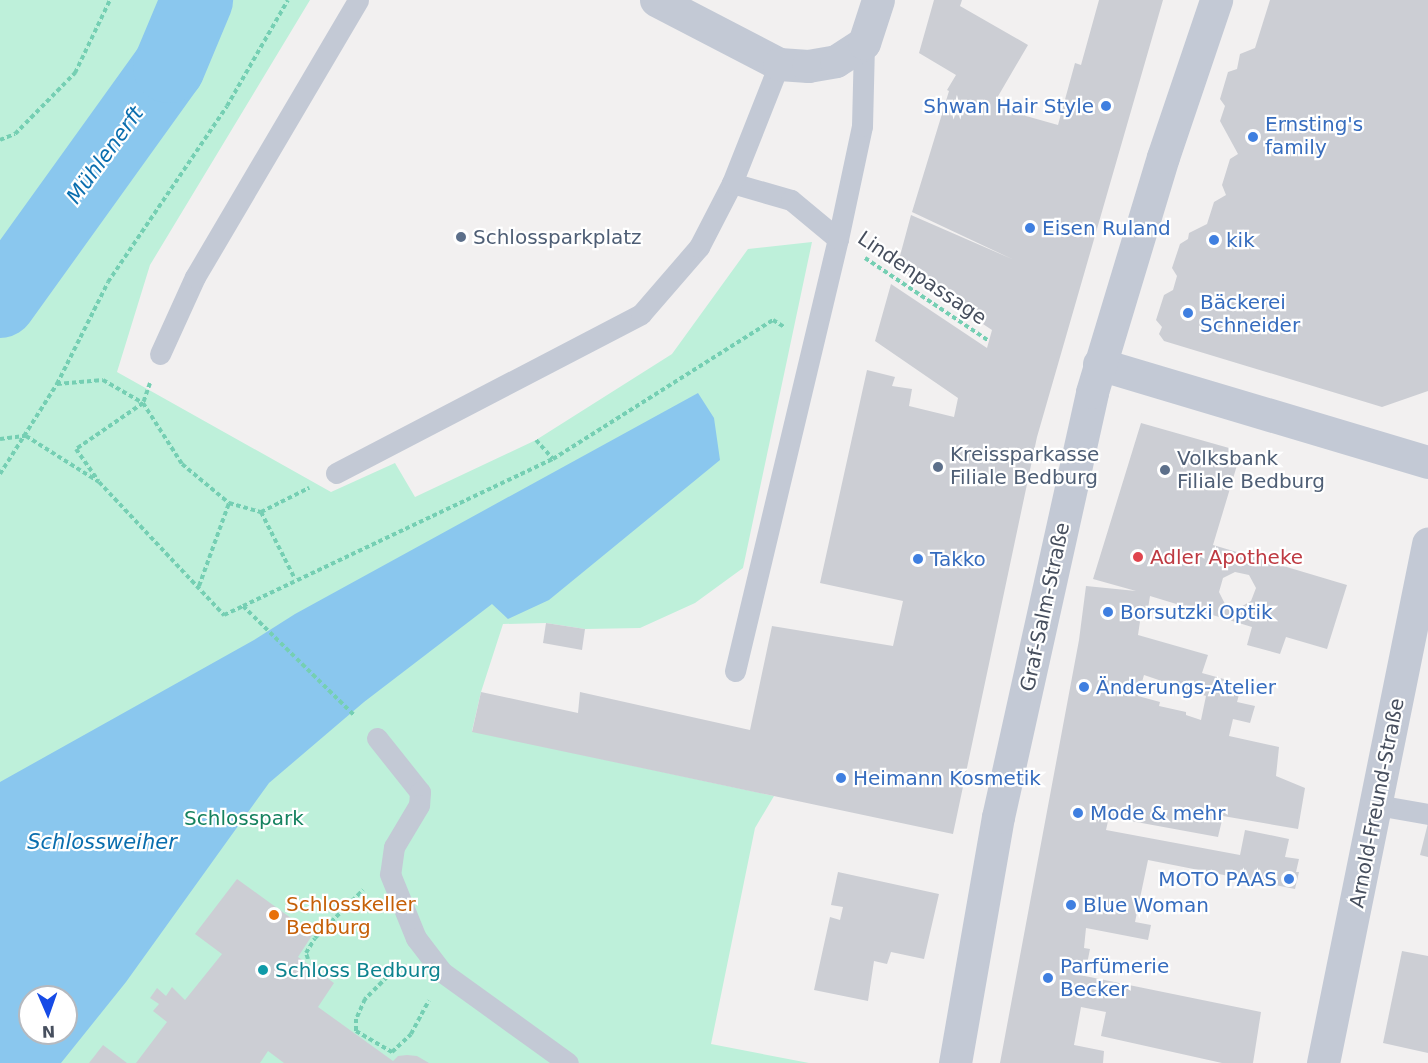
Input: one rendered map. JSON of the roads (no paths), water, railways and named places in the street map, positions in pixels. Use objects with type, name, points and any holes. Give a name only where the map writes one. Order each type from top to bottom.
[{"type":"street","points":[[656,0],[780,64],[808,66],[836,61],[864,43],[878,0]]},
{"type":"street","name":"Graf-Salm-Straße","points":[[956,1063],[998,817],[1099,364],[1163,157],[1216,0]]},
{"type":"street","points":[[1099,364],[1428,462]]},
{"type":"street","name":"Arnold-Freund-Straße","points":[[1323,1063],[1428,544]]},
{"type":"lane","points":[[160,354],[195,277],[358,0]]},
{"type":"lane","points":[[735,671],[838,238],[862,126],[864,43]]},
{"type":"lane","points":[[336,473],[641,314],[699,247],[732,183],[780,64]]},
{"type":"lane","points":[[732,183],[791,200],[838,238]]},
{"type":"lane","points":[[377,738],[420,792],[419,805],[394,847],[390,874],[416,938],[442,972],[568,1063]]},
{"type":"lane","points":[[1377,805],[1428,814]]},
{"type":"water","name":"Schlossweiher","points":[[698,393],[714,418],[720,460],[549,600],[508,619],[492,604],[364,702],[269,783],[126,982],[78,1042],[78,985],[18,985],[18,1045],[75,1045],[61,1063],[0,1063],[0,782],[254,640],[295,614]]},
{"type":"waterway","name":"Mühlenerft","points":[[0,302],[169,67],[197,0]]},
{"type":"place","name":"Shwan Hair Style","points":[[1106,106]]},
{"type":"place","name":"Ernsting's family","points":[[1253,137]]},
{"type":"place","name":"Eisen Ruland","points":[[1030,228]]},
{"type":"place","name":"Schlossparkplatz","points":[[461,237]]},
{"type":"place","name":"kik","points":[[1214,240]]},
{"type":"place","name":"Bäckerei Schneider","points":[[1188,313]]},
{"type":"place","name":"Kreissparkasse Filiale Bedburg","points":[[938,467]]},
{"type":"place","name":"Volksbank Filiale Bedburg","points":[[1165,470]]},
{"type":"place","name":"Adler Apotheke","points":[[1138,557]]},
{"type":"place","name":"Takko","points":[[918,559]]},
{"type":"place","name":"Borsutzki Optik","points":[[1108,612]]},
{"type":"place","name":"Änderungs-Atelier","points":[[1084,687]]},
{"type":"place","name":"Heimann Kosmetik","points":[[841,778]]},
{"type":"place","name":"Mode & mehr","points":[[1078,813]]},
{"type":"place","name":"MOTO PAAS","points":[[1289,879]]},
{"type":"place","name":"Blue Woman","points":[[1071,905]]},
{"type":"place","name":"Schlosskeller Bedburg","points":[[274,915]]},
{"type":"place","name":"Schloss Bedburg","points":[[263,970]]},
{"type":"place","name":"Parfümerie Becker","points":[[1048,978]]},
{"type":"park label","name":"Schlosspark","points":[[244,818]]}]
